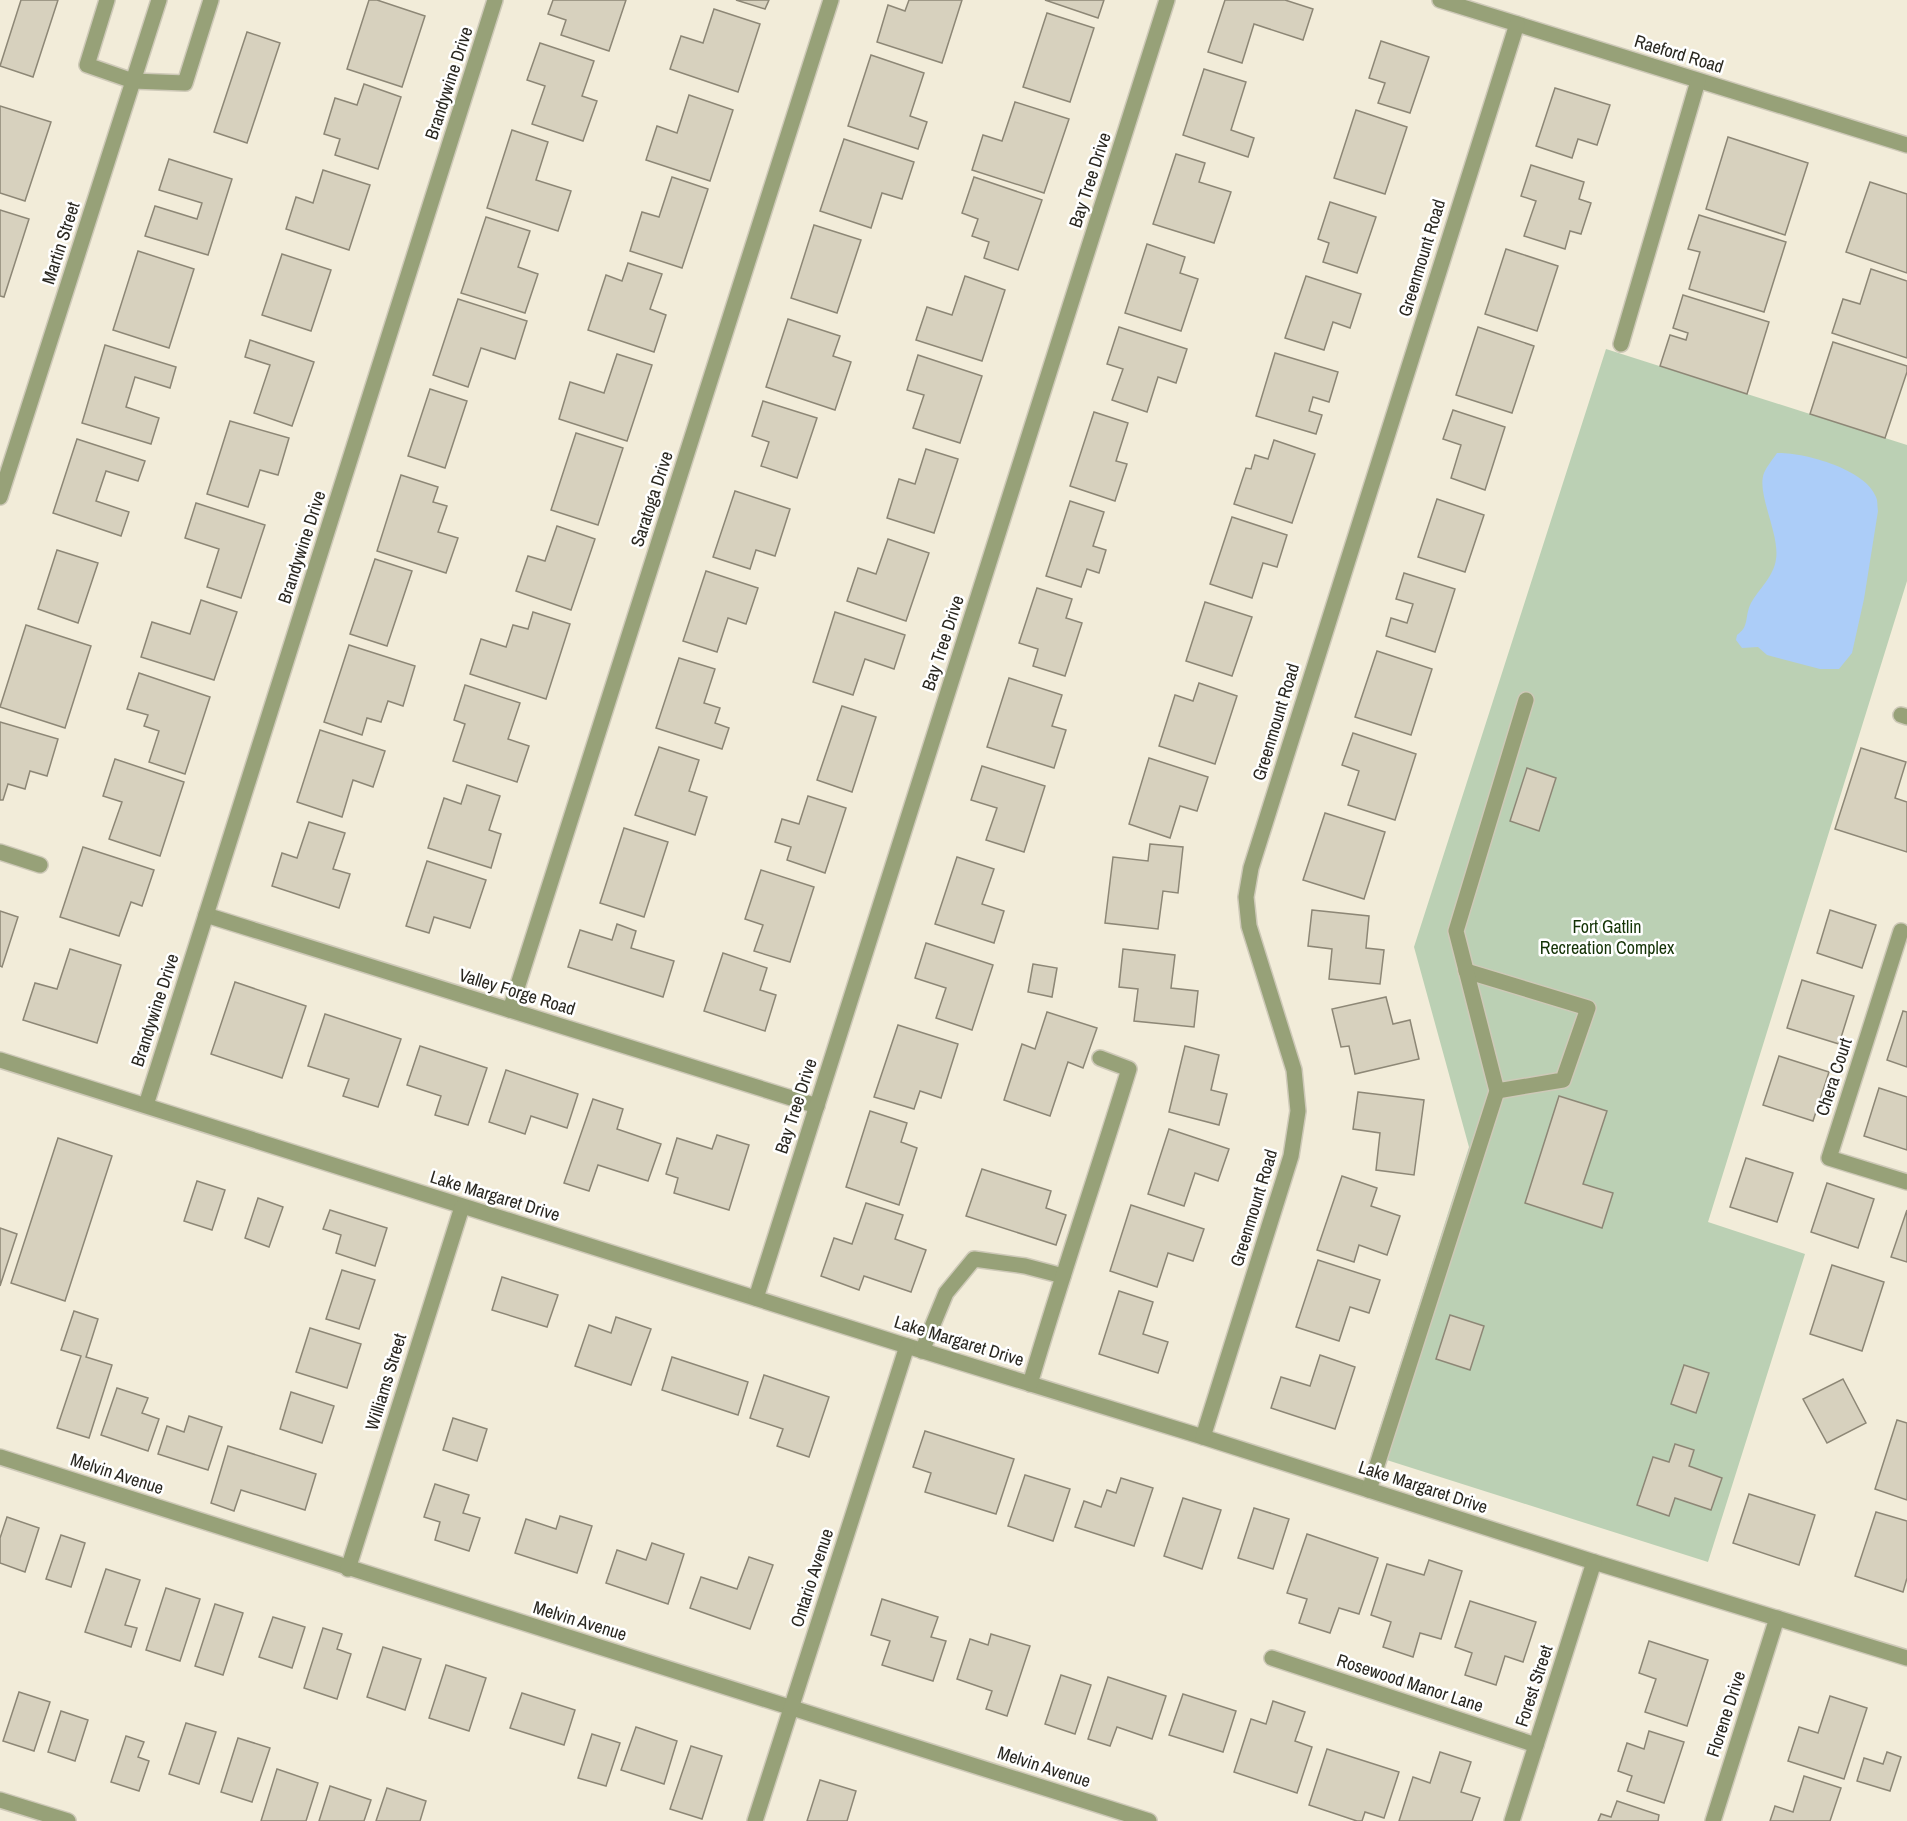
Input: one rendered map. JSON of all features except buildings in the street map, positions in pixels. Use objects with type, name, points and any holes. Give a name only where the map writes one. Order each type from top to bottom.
[{"type":"street","points":[[107,0],[87,65],[134,81],[185,83],[211,0]]},
{"type":"street","name":"Martin Street","points":[[0,497],[159,0]]},
{"type":"street","name":"Brandywine Drive","points":[[146,1105],[495,0]]},
{"type":"street","name":"Saratoga Drive","points":[[510,1010],[831,0]]},
{"type":"street","name":"Bay Tree Drive","points":[[756,1298],[1167,0]]},
{"type":"street","name":"Raeford Road","points":[[1440,0],[1907,145]]},
{"type":"street","name":"Greenmount Road","points":[[1203,1437],[1291,1156],[1298,1111],[1294,1070],[1249,926],[1246,897],[1251,868],[1517,24]]},
{"type":"street","points":[[1621,344],[1698,81]]},
{"type":"street","points":[[1369,1490],[1497,1091],[1456,931],[1526,700]]},
{"type":"street","points":[[0,852],[40,865]]},
{"type":"street","name":"Valley Forge Road","points":[[206,915],[816,1106]]},
{"type":"street","name":"Chera Court","points":[[1901,931],[1829,1158],[1907,1182]]},
{"type":"street","points":[[1466,971],[1588,1008],[1563,1080],[1497,1091]]},
{"type":"street","points":[[1030,1384],[1129,1069],[1100,1058]]},
{"type":"street","name":"Lake Margaret Drive","points":[[0,1060],[1594,1562],[1907,1658]]},
{"type":"street","name":"Williams Street","points":[[348,1569],[462,1207]]},
{"type":"street","name":"Ontario Avenue","points":[[755,1821],[791,1708],[914,1348],[946,1293],[974,1259],[1025,1266],[1063,1276]]},
{"type":"street","name":"Melvin Avenue","points":[[0,1457],[1149,1821]]},
{"type":"street","name":"Forest Street","points":[[1512,1821],[1594,1562]]},
{"type":"street","name":"Florene Drive","points":[[1713,1821],[1777,1618]]},
{"type":"street","name":"Rosewood Manor Lane","points":[[1272,1658],[1536,1744]]},
{"type":"street","points":[[0,1800],[68,1821]]},
{"type":"green space","name":"Fort Gatlin Recreation Complex","points":[[1606,349],[1907,445],[1907,581],[1708,1222],[1805,1254],[1708,1562],[1371,1455],[1469,1147],[1414,947]]},
{"type":"water","points":[[1777,453],[1788,453],[1832,464],[1860,478],[1870,487],[1877,499],[1878,511],[1864,599],[1852,653],[1839,669],[1820,669],[1767,655],[1758,647],[1742,648],[1736,640],[1737,635],[1744,628],[1751,603],[1775,565],[1775,538],[1762,481],[1765,470]]}]
